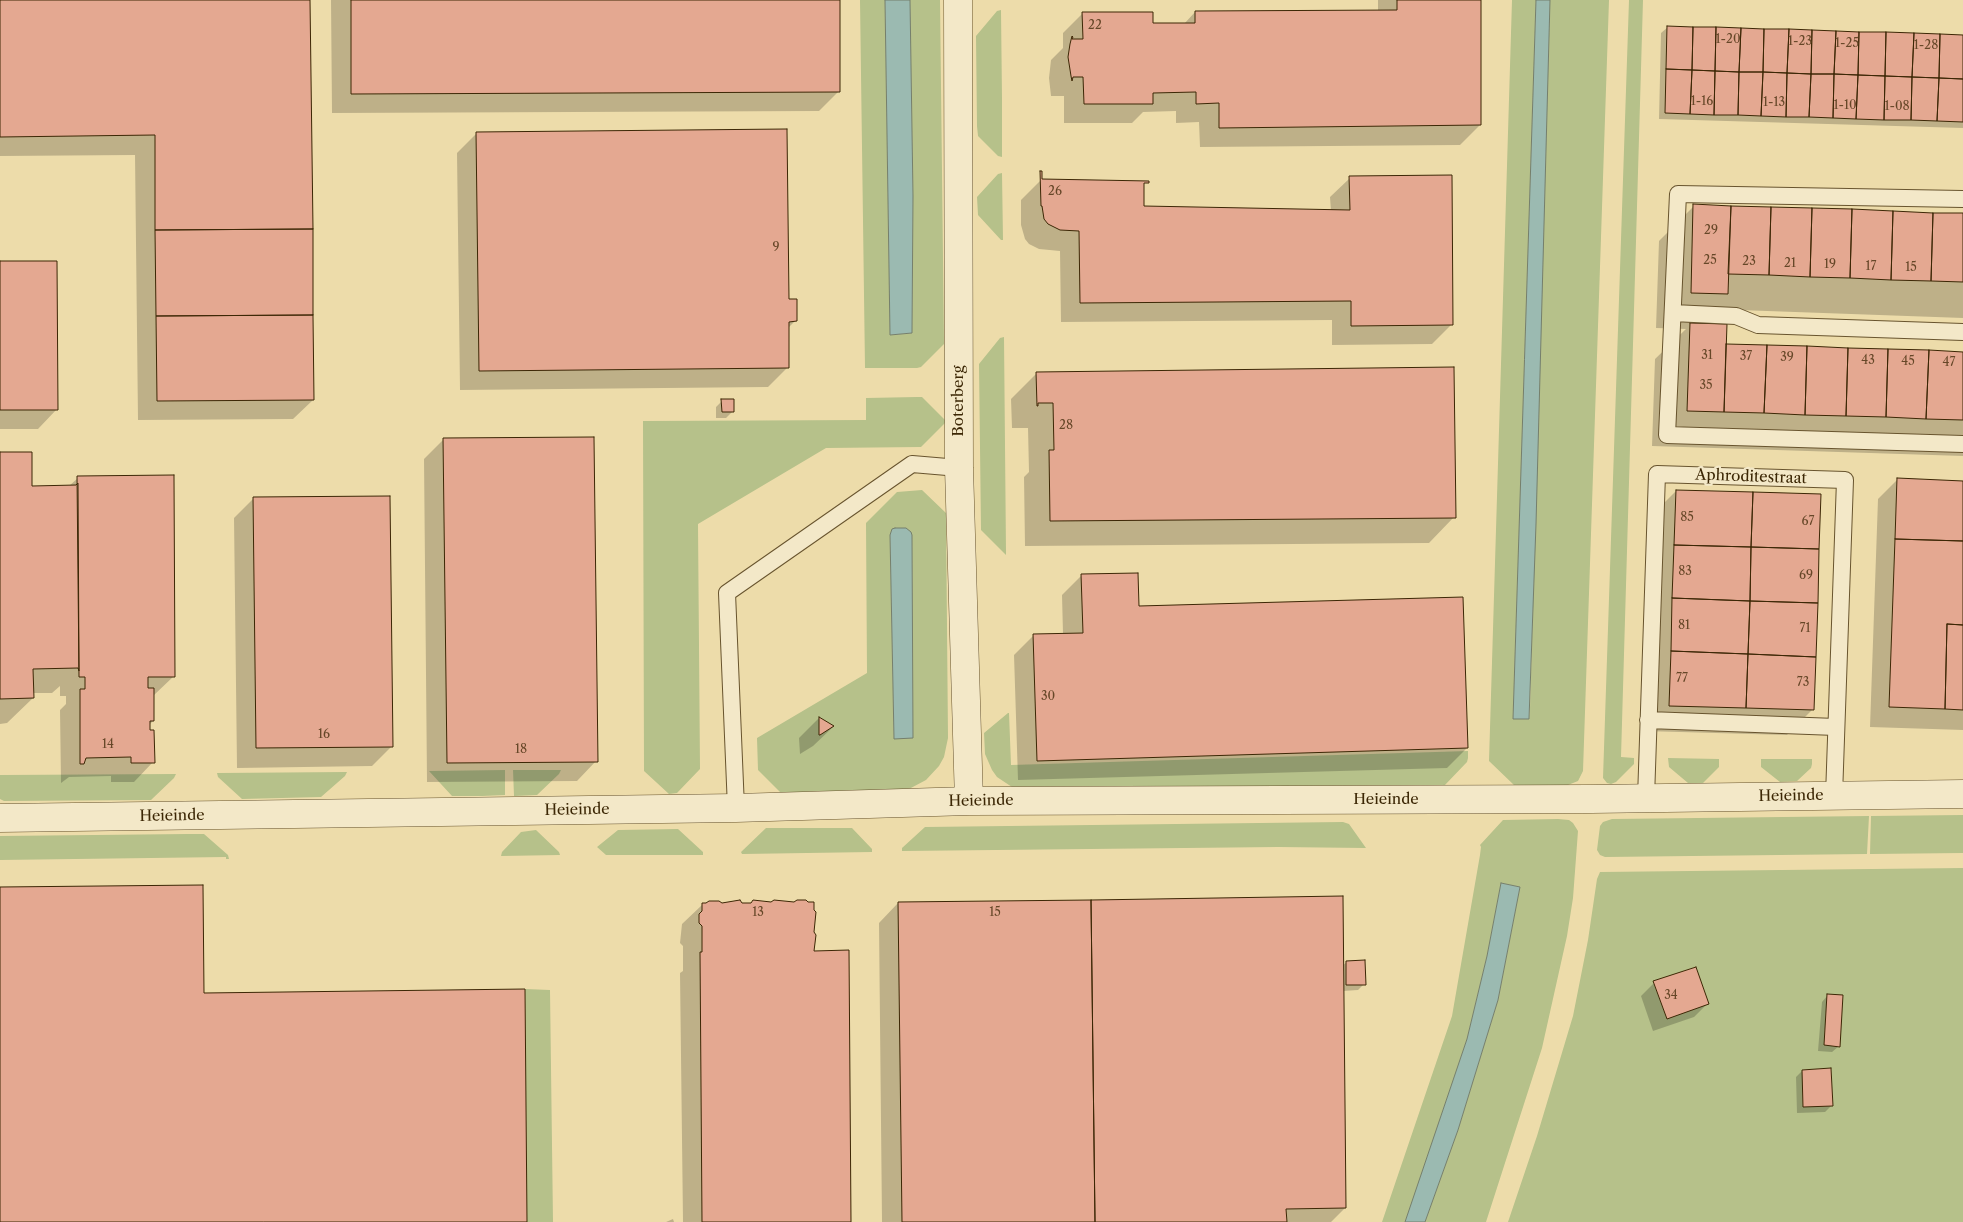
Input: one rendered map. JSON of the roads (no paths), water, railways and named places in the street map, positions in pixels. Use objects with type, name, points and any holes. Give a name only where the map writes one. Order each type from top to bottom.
[{"type":"street","name":"Boterberg","points":[[958,0],[959,468],[969,801]]},
{"type":"street","name":"Heieinde","points":[[0,818],[736,808],[969,801],[1646,798],[1963,794]]},
{"type":"lane","points":[[1963,199],[1678,194],[1667,435],[1963,444]]},
{"type":"lane","points":[[1673,313],[1736,316],[1758,325],[1963,332]]},
{"type":"lane","points":[[736,808],[727,593],[912,464],[959,468]]},
{"type":"lane","name":"Aphroditestraat","points":[[1646,798],[1657,474],[1845,480],[1834,796]]},
{"type":"lane","points":[[1648,720],[1836,726]]},
{"type":"water","points":[[885,0],[910,0],[913,196],[912,333],[890,335]]},
{"type":"water","points":[[1536,0],[1550,0],[1536,524],[1529,719],[1513,719]]},
{"type":"water","points":[[906,528],[912,535],[913,738],[894,739],[890,535],[892,529]]},
{"type":"water","points":[[1501,883],[1520,887],[1498,1000],[1458,1130],[1425,1222],[1405,1222],[1467,1039],[1487,956]]}]
